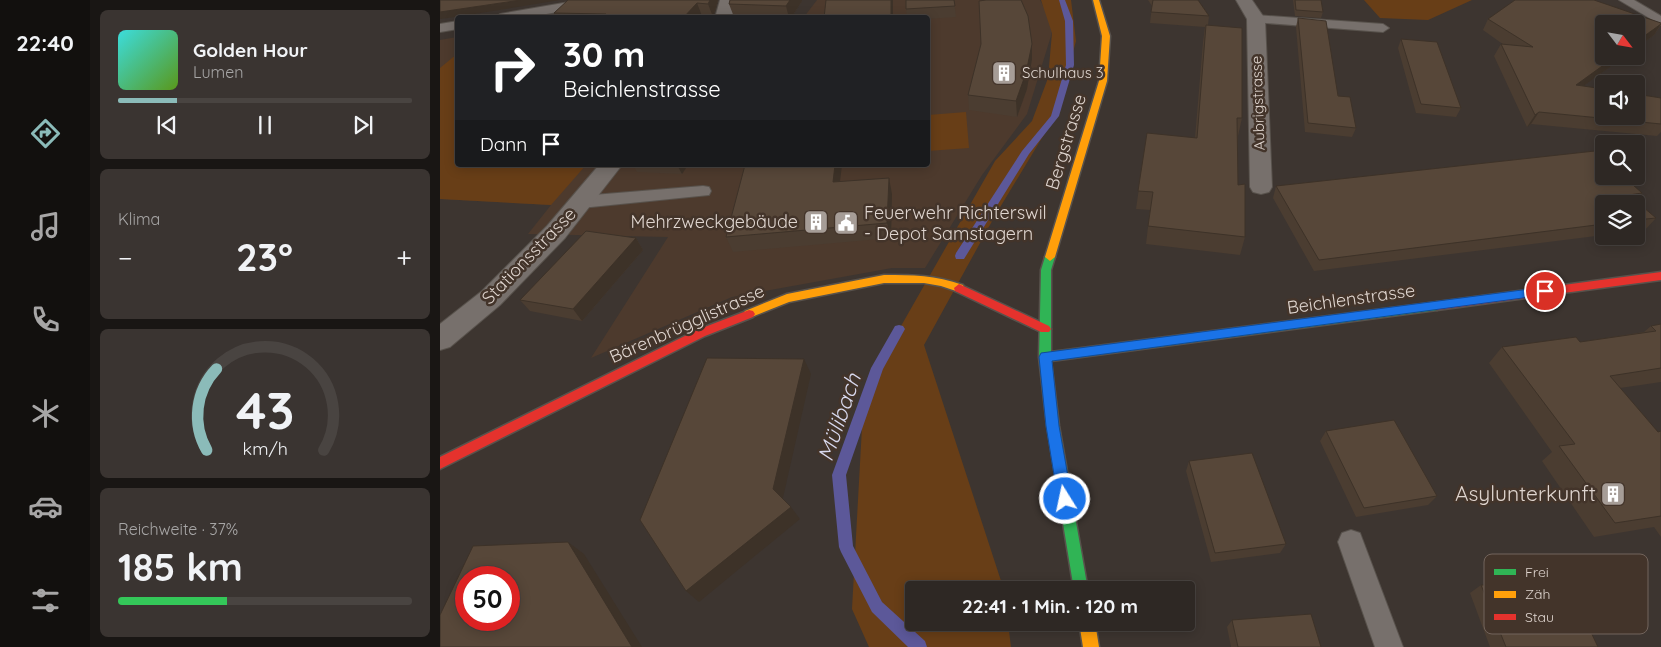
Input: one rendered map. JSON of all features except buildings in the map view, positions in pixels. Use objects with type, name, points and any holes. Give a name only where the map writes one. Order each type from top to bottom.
[{"type":"street","points":[[724,15],[728,0]]},
{"type":"street","name":"Bergstrasse","points":[[1079,581],[1053,426],[1045,357],[1046,270],[1103,81],[1106,36],[1096,0]]},
{"type":"street","points":[[1244,0],[1256,19]]},
{"type":"street","name":"Aubrigstrasse","points":[[1256,19],[1261,186]]},
{"type":"street","name":"Stationsstrasse","points":[[440,340],[490,298],[556,232],[609,167]]},
{"type":"street","name":"Beichlenstrasse","points":[[1045,357],[1661,276]]},
{"type":"street","name":"Bärenbrügglistrasse","points":[[440,463],[701,332],[787,298],[884,279],[924,279],[942,282],[971,293],[1045,329]]},
{"type":"street","points":[[1088,631],[1091,647]]},
{"type":"lane","points":[[517,15],[602,0]]},
{"type":"lane","points":[[1625,0],[1661,21]]},
{"type":"lane","points":[[1256,19],[1382,28]]},
{"type":"lane","points":[[440,28],[455,26]]},
{"type":"lane","points":[[581,202],[703,191]]},
{"type":"lane","points":[[1350,542],[1389,647]]},
{"type":"shaded area","points":[[817,0],[1040,0],[1054,26],[1027,114],[982,175],[925,268],[892,268],[732,297],[591,358],[668,237],[528,234],[551,205],[440,199],[440,40],[455,37],[455,167],[930,167],[930,15],[806,15]]},
{"type":"shaded area","points":[[1041,0],[1071,0],[1076,41],[1057,113],[996,214],[924,345],[1001,581],[905,581],[905,631],[1009,631],[1011,647],[869,647],[852,609],[864,391],[995,161],[1032,121],[1048,78],[1052,33]]},
{"type":"shaded area","points":[[1364,0],[1472,0],[1428,20],[1380,18]]},
{"type":"shaded area","points":[[455,56],[455,167],[584,167],[551,205],[440,199],[440,68]]},
{"type":"shaded area","points":[[966,112],[969,148],[930,151],[930,115]]},
{"type":"waterway","name":"Mülibach","points":[[960,256],[1025,153],[1055,116],[1070,65],[1069,21],[1062,0]]},
{"type":"waterway","name":"Mülibach","points":[[899,329],[877,368],[839,475],[846,547],[877,607],[919,647]]},
{"type":"traffic: fast","points":[[1050,257],[1046,270],[1045,357],[1053,426],[1079,581]]},
{"type":"traffic: fast","points":[[1045,357],[1437,306]]},
{"type":"traffic: slow","points":[[1050,257],[1103,81],[1106,36],[1096,0]]},
{"type":"traffic: slow","points":[[749,314],[787,298],[884,279],[924,279],[942,282],[959,288]]},
{"type":"traffic: slow","points":[[1088,631],[1091,647]]},
{"type":"traffic: jam","points":[[1437,306],[1661,276]]},
{"type":"traffic: jam","points":[[959,288],[1045,329]]},
{"type":"traffic: jam","points":[[440,463],[701,333],[749,314]]},
{"type":"place","name":"Schulhaus 3","points":[[1004,73]]},
{"type":"place","name":"Mehrzweckgebäude","points":[[816,222]]},
{"type":"place","name":"Feuerwehr Richterswil - Depot Samstagern","points":[[846,223]]},
{"type":"place","name":"Asylunterkunft","points":[[1613,494]]},
{"type":"route","points":[[1065,499],[1053,426],[1045,357],[1545,291]]}]
